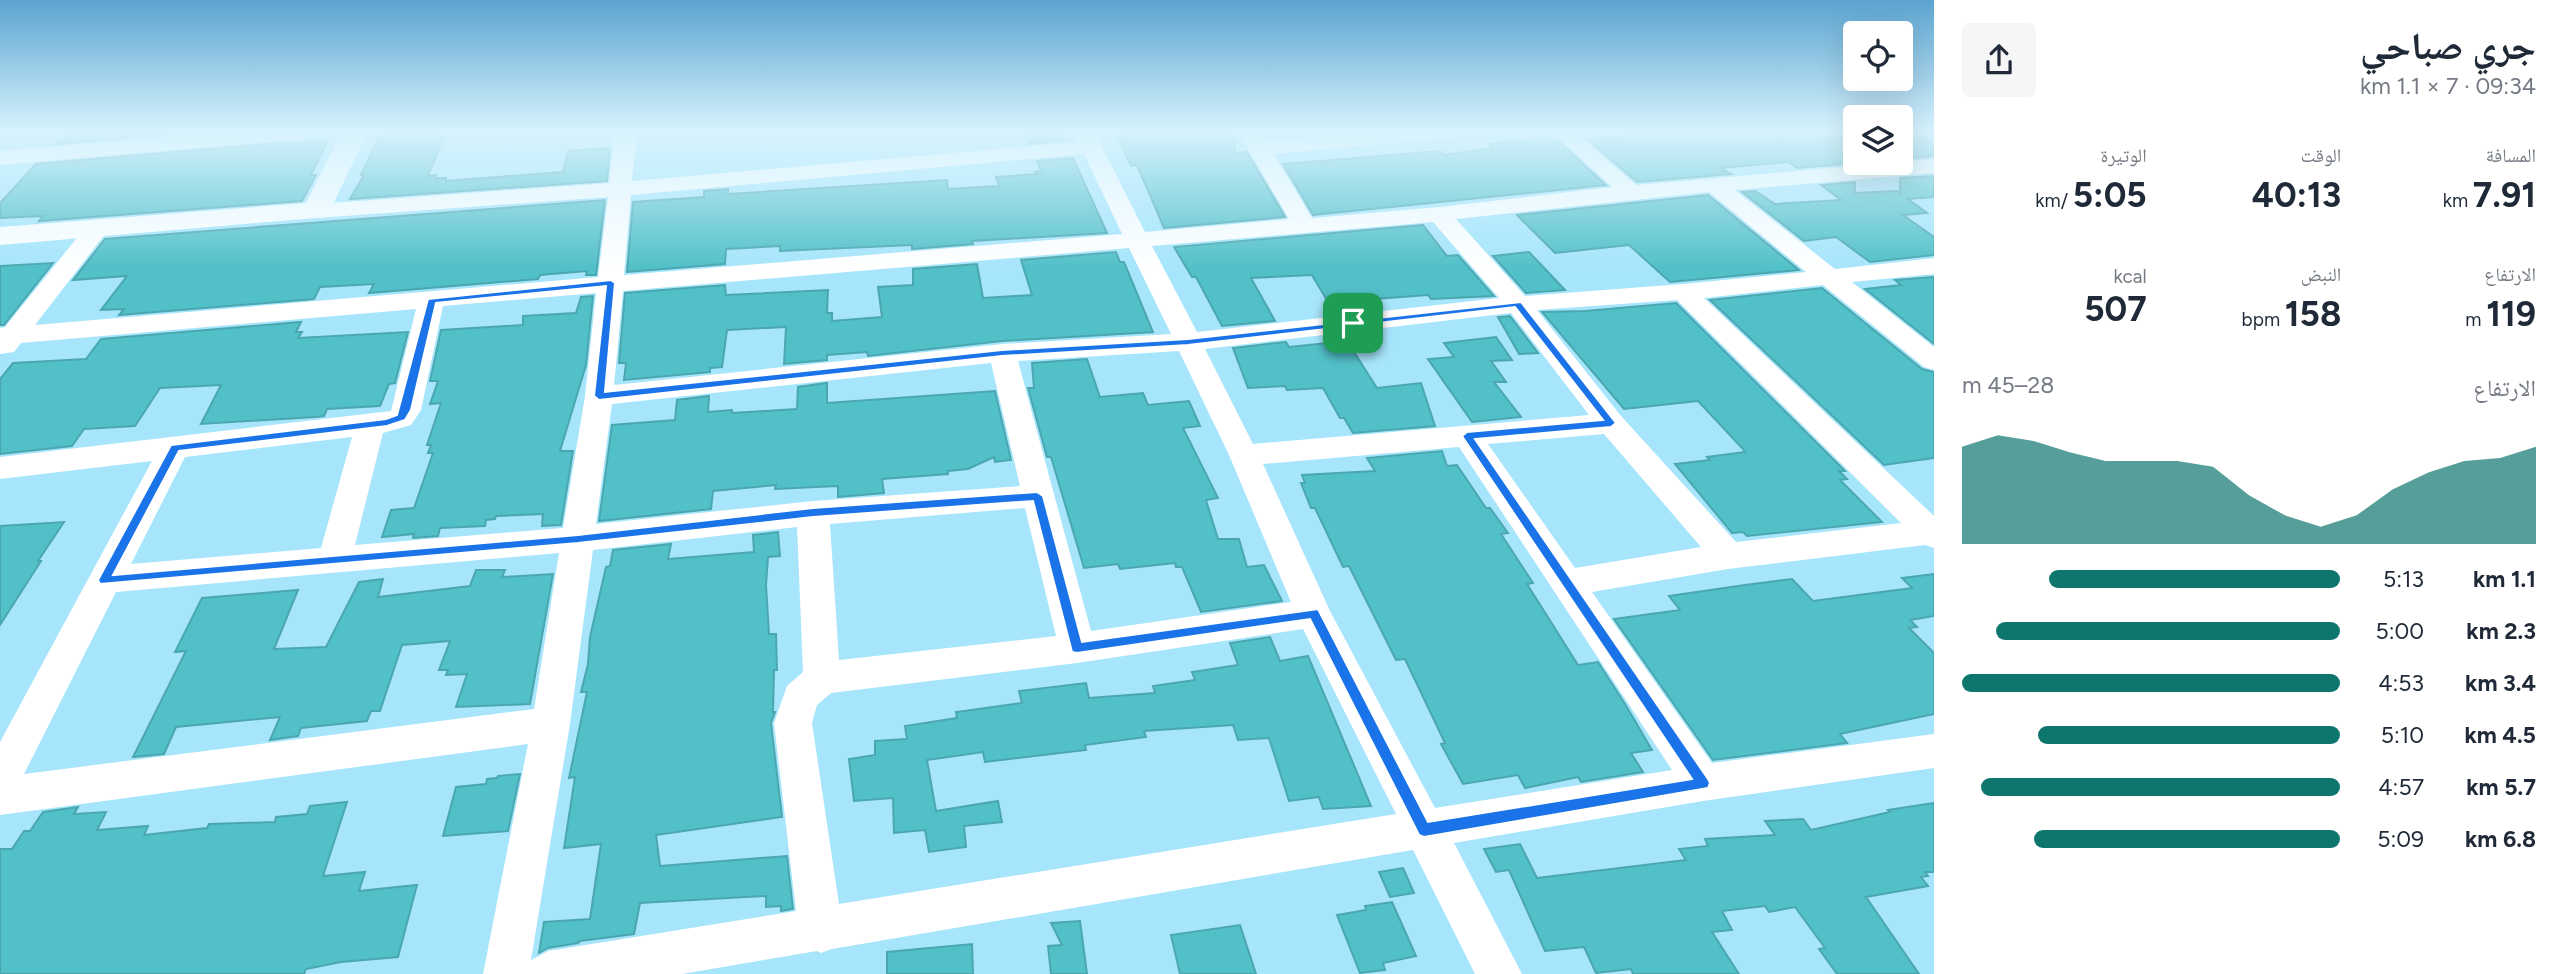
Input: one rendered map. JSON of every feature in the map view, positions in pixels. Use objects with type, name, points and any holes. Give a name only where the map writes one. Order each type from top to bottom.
[{"type":"street","points":[[317,211],[333,176]]},
{"type":"street","points":[[506,974],[551,724],[599,396],[620,176]]},
{"type":"street","points":[[0,236],[618,189],[736,176]]},
{"type":"street","points":[[1106,176],[1244,455],[1313,613],[1499,974]]},
{"type":"street","points":[[1276,176],[1304,224]]},
{"type":"street","points":[[1613,176],[1631,192]]},
{"type":"street","points":[[4,341],[611,283],[1439,214],[1631,192],[1813,176]]},
{"type":"street","points":[[1714,185],[1934,361]]},
{"type":"street","points":[[1439,214],[1518,304],[1611,423],[1728,555]]},
{"type":"street","points":[[4,341],[97,229]]},
{"type":"street","points":[[599,396],[1002,353],[1188,342],[1518,304],[1682,292],[1934,266]]},
{"type":"street","points":[[1682,292],[1933,534]]},
{"type":"street","points":[[0,468],[371,424],[401,418],[406,410],[431,301]]},
{"type":"street","points":[[1002,353],[1077,648]]},
{"type":"street","points":[[1244,455],[1611,423]]},
{"type":"street","points":[[334,561],[371,424]]},
{"type":"street","points":[[1467,436],[1569,582],[1703,783]]},
{"type":"street","points":[[0,781],[175,447]]},
{"type":"street","points":[[104,580],[578,539],[813,513],[1037,496]]},
{"type":"street","points":[[813,513],[822,678]]},
{"type":"street","points":[[1569,582],[1728,555],[1933,534]]},
{"type":"street","points":[[821,931],[793,723],[800,697],[822,678],[1077,648],[1313,613]]},
{"type":"street","points":[[0,796],[551,724]]},
{"type":"street","points":[[548,974],[821,931],[1703,783],[1934,751]]},
{"type":"building","points":[[25,176],[315,176],[302,201],[39,221],[43,216],[0,218],[0,203]]},
{"type":"building","points":[[363,176],[436,176],[446,178],[446,181],[505,176],[607,176],[607,181],[350,199]]},
{"type":"building","points":[[1081,176],[1107,233],[972,241],[973,244],[912,249],[912,245],[780,251],[780,246],[726,249],[725,264],[627,272],[633,202],[704,197],[704,191],[728,189],[728,194],[947,180],[948,189],[999,186],[996,177]]},
{"type":"building","points":[[1142,176],[1261,176],[1285,217],[1164,228]]},
{"type":"building","points":[[1290,176],[1597,176],[1606,185],[1313,215]]},
{"type":"building","points":[[1631,176],[1702,176],[1637,182]]},
{"type":"building","points":[[1934,176],[1934,197],[1908,199],[1927,213],[1903,215],[1934,237],[1934,255],[1870,262],[1836,237],[1804,241],[1742,192],[1755,191],[1775,204],[1841,200],[1821,185],[1855,182],[1855,193],[1897,191],[1900,194],[1900,178]]},
{"type":"building","points":[[1708,195],[1799,270],[1670,282],[1629,245],[1555,253],[1517,215]]},
{"type":"building","points":[[605,200],[596,275],[586,275],[587,271],[540,275],[538,279],[369,293],[374,284],[320,287],[314,299],[119,315],[124,309],[101,310],[127,276],[73,280],[105,239]]},
{"type":"building","points":[[1423,225],[1447,256],[1458,255],[1494,296],[1431,299],[1428,295],[1375,299],[1381,309],[1335,314],[1312,275],[1251,278],[1275,321],[1222,326],[1196,277],[1192,277],[1174,247]]},
{"type":"building","points":[[1116,252],[1120,262],[1124,262],[1153,332],[1002,341],[868,356],[867,352],[827,355],[827,360],[784,364],[786,327],[727,330],[722,367],[710,368],[710,372],[624,380],[626,363],[619,363],[625,293],[725,285],[726,295],[828,290],[827,313],[832,313],[832,321],[882,317],[878,287],[913,285],[913,269],[977,264],[983,298],[1032,295],[1021,260]]},
{"type":"building","points":[[1529,252],[1565,290],[1526,293],[1493,256]]},
{"type":"building","points":[[53,263],[4,325],[0,325],[0,266]]},
{"type":"building","points":[[1934,277],[1934,344],[1865,289],[1901,285],[1895,280]]},
{"type":"building","points":[[1822,288],[1922,369],[1934,372],[1934,458],[1884,465],[1710,300]]},
{"type":"building","points":[[593,296],[586,365],[560,451],[573,451],[561,525],[542,526],[543,514],[496,516],[495,519],[486,520],[485,526],[440,528],[438,536],[413,538],[414,534],[382,537],[391,510],[414,508],[433,453],[428,453],[431,445],[427,445],[441,403],[430,404],[438,381],[430,381],[441,330],[523,325],[523,316],[576,313],[581,297]]},
{"type":"building","points":[[1676,303],[1845,471],[1839,471],[1847,479],[1840,480],[1882,522],[1747,536],[1743,532],[1732,533],[1675,464],[1710,460],[1707,457],[1745,452],[1743,449],[1698,401],[1624,409],[1542,312]]},
{"type":"building","points":[[1510,316],[1538,353],[1519,354],[1498,317]]},
{"type":"building","points":[[301,322],[296,332],[302,332],[298,338],[408,332],[395,383],[389,384],[380,406],[327,409],[324,416],[315,417],[201,424],[221,385],[160,388],[135,426],[84,429],[72,446],[0,454],[0,379],[13,363],[86,359],[101,339]]},
{"type":"building","points":[[1496,337],[1512,360],[1491,361],[1506,382],[1494,382],[1521,417],[1472,422],[1428,359],[1454,357],[1444,343]]},
{"type":"building","points":[[1347,341],[1377,388],[1421,383],[1435,426],[1353,433],[1344,418],[1340,418],[1323,388],[1248,388],[1233,348],[1286,342],[1289,347]]},
{"type":"building","points":[[1087,359],[1100,397],[1143,393],[1148,405],[1189,401],[1200,426],[1183,428],[1218,498],[1206,500],[1218,539],[1239,539],[1247,567],[1264,565],[1282,601],[1201,612],[1182,567],[1176,567],[1175,563],[1120,569],[1118,564],[1084,568],[1051,457],[1047,457],[1028,388],[1034,388],[1032,363]]},
{"type":"building","points":[[827,383],[827,403],[995,391],[1011,460],[995,462],[994,457],[968,469],[948,471],[948,474],[882,479],[884,493],[838,497],[838,486],[775,489],[776,485],[713,491],[711,509],[599,521],[612,425],[675,420],[677,400],[709,396],[708,412],[797,409],[798,387]]},
{"type":"building","points":[[1442,451],[1447,466],[1457,465],[1486,508],[1490,508],[1508,533],[1501,534],[1533,583],[1527,584],[1578,665],[1598,662],[1625,704],[1652,750],[1631,753],[1643,772],[1581,782],[1578,777],[1525,788],[1518,775],[1463,784],[1441,744],[1445,743],[1405,659],[1396,660],[1349,566],[1343,567],[1315,508],[1311,508],[1301,483],[1305,483],[1302,475],[1375,471],[1367,458]]},
{"type":"building","points":[[64,522],[38,561],[41,561],[0,625],[0,526]]},
{"type":"building","points":[[778,532],[780,556],[768,557],[766,585],[769,634],[776,634],[775,712],[771,723],[782,817],[656,835],[660,866],[787,856],[793,909],[781,911],[781,906],[766,907],[766,896],[640,903],[634,934],[580,941],[548,948],[539,953],[544,922],[590,919],[601,844],[564,848],[575,777],[569,778],[587,692],[581,692],[588,664],[590,637],[606,567],[610,566],[613,550],[671,544],[668,559],[754,552],[753,535]]},
{"type":"building","points":[[476,570],[505,570],[502,577],[553,574],[530,704],[456,707],[467,674],[446,675],[448,670],[439,670],[450,641],[402,645],[380,711],[371,711],[367,721],[301,728],[298,736],[270,740],[280,717],[176,727],[164,754],[133,757],[186,651],[175,652],[202,598],[298,590],[274,649],[326,647],[359,582],[383,579],[378,597],[470,586]]},
{"type":"building","points":[[1934,574],[1934,616],[1910,620],[1917,627],[1909,628],[1934,653],[1934,714],[1840,734],[1847,743],[1713,760],[1614,619],[1680,610],[1669,596],[1745,585],[1792,579],[1813,601],[1912,588],[1902,578]]},
{"type":"building","points":[[1270,637],[1280,661],[1308,656],[1371,806],[1323,809],[1319,797],[1289,801],[1269,738],[1238,740],[1233,725],[1144,731],[1146,737],[1085,745],[1086,750],[985,762],[983,752],[927,760],[936,811],[998,801],[1002,822],[964,826],[966,847],[929,852],[925,830],[894,833],[893,798],[854,801],[849,759],[875,755],[875,741],[907,739],[905,726],[957,718],[956,712],[1022,703],[1019,691],[1086,683],[1089,698],[1155,693],[1153,686],[1195,680],[1192,672],[1238,665],[1230,643]]},
{"type":"building","points":[[520,774],[508,831],[443,836],[456,787],[486,784],[487,779]]},
{"type":"building","points":[[347,802],[323,876],[365,872],[359,891],[417,885],[398,957],[341,962],[306,969],[304,974],[0,974],[0,849],[12,849],[24,831],[30,831],[43,812],[78,807],[74,814],[106,812],[97,830],[148,826],[144,835],[207,828],[209,824],[275,822],[276,817],[307,814],[310,806]]},
{"type":"building","points":[[1934,803],[1934,872],[1925,872],[1928,876],[1921,877],[1928,886],[1866,897],[1919,974],[1837,974],[1819,949],[1825,948],[1795,907],[1769,912],[1765,906],[1722,911],[1732,930],[1712,932],[1739,974],[1633,974],[1631,969],[1596,973],[1584,947],[1545,951],[1509,870],[1496,872],[1484,849],[1520,844],[1537,878],[1686,860],[1679,849],[1708,846],[1705,839],[1775,835],[1765,821],[1803,819],[1811,830],[1890,812],[1888,810]]},
{"type":"building","points":[[1403,868],[1414,893],[1390,897],[1379,872]]},
{"type":"building","points":[[1392,902],[1416,956],[1383,963],[1385,970],[1360,973],[1337,915],[1366,910],[1365,906]]},
{"type":"building","points":[[1080,921],[1087,974],[1051,974],[1048,946],[1062,945],[1051,923]]},
{"type":"building","points":[[1240,925],[1256,974],[1180,974],[1171,935]]},
{"type":"building","points":[[972,944],[973,974],[887,974],[887,952]]},
{"type":"route","points":[[611,283],[599,396],[1002,353],[1188,342],[1353,323],[1518,304],[1611,423],[1467,436],[1569,582],[1703,783],[1424,830],[1313,613],[1077,648],[1037,496],[813,513],[578,539],[104,580],[175,447],[387,423],[401,418],[406,410],[431,301],[611,283]]}]
